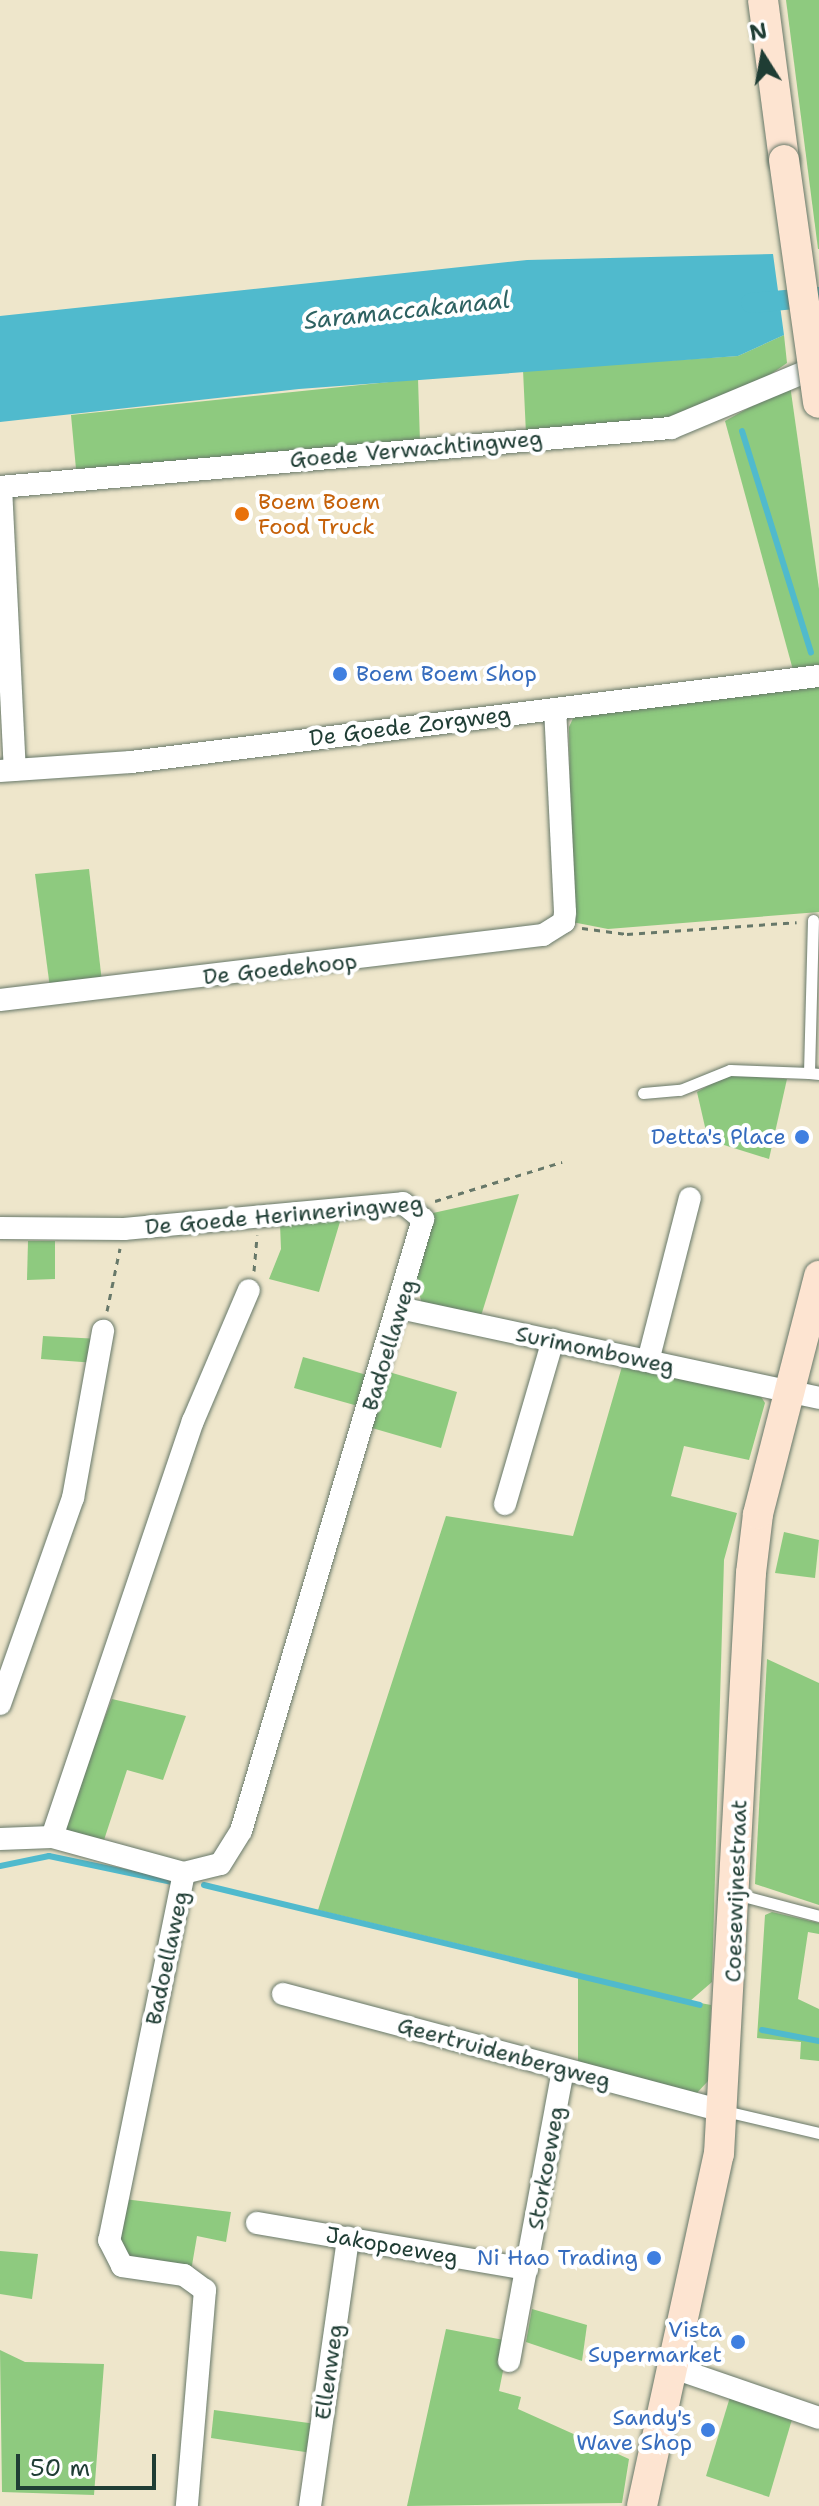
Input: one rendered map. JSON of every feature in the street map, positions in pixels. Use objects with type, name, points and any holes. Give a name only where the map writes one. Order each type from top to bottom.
[{"type":"main road","points":[[763,0],[818,408]]},
{"type":"main road","name":"Coesewijnestraat","points":[[642,2506],[674,2368],[724,2111],[736,1894],[744,1630],[758,1514],[804,1395],[819,1276]]},
{"type":"street","name":"Goede Verwachtingweg","points":[[1,487],[671,428],[819,366]]},
{"type":"street","points":[[1,487],[8,771]]},
{"type":"street","name":"De Goede Zorgweg","points":[[8,771],[555,710],[819,676]]},
{"type":"street","points":[[555,710],[561,925]]},
{"type":"street","name":"De Goedehoop","points":[[0,1000],[492,945],[561,925]]},
{"type":"street","points":[[648,1361],[690,1198]]},
{"type":"street","name":"De Goede Herinneringweg","points":[[0,1228],[124,1229],[416,1207]]},
{"type":"street","name":"Badoellaweg","points":[[187,2506],[205,2290],[184,2275],[122,2266],[109,2240],[184,1873],[220,1864],[241,1831],[423,1227],[416,1207]]},
{"type":"street","points":[[52,1837],[193,1421],[249,1290]]},
{"type":"street","name":"Surimomboweg","points":[[400,1308],[804,1395]]},
{"type":"street","points":[[0,1704],[73,1498],[103,1331]]},
{"type":"street","points":[[505,1504],[553,1340]]},
{"type":"street","points":[[0,1839],[52,1837],[184,1873]]},
{"type":"street","name":"Geertruidenbergweg","points":[[283,1994],[724,2111]]},
{"type":"street","name":"Storkoeweg","points":[[509,2361],[563,2070]]},
{"type":"street","name":"Jakopoeweg","points":[[257,2223],[527,2269]]},
{"type":"street","name":"Ellenweg","points":[[310,2506],[348,2238]]},
{"type":"street","points":[[674,2368],[819,2418]]},
{"type":"lane","points":[[643,1093],[680,1090],[730,1070],[814,1074],[813,920]]},
{"type":"lane","points":[[736,1894],[819,1916]]},
{"type":"lane","points":[[724,2111],[819,2133]]},
{"type":"path","points":[[561,925],[627,934],[813,920]]},
{"type":"path","name":"De Goede Herinneringweg","points":[[416,1207],[562,1162]]},
{"type":"path","points":[[249,1290],[259,1256],[256,1218]]},
{"type":"path","points":[[103,1331],[124,1229]]},
{"type":"green space","points":[[786,0],[819,0],[819,249],[818,249]]},
{"type":"green space","points":[[784,335],[787,363],[751,388],[683,418],[526,434],[523,370],[738,356]]},
{"type":"green space","points":[[418,379],[420,443],[76,469],[71,415]]},
{"type":"green space","points":[[790,385],[819,589],[819,670],[793,670],[725,421]]},
{"type":"green space","points":[[819,680],[819,912],[608,929],[572,922],[569,727],[575,714]]},
{"type":"green space","points":[[89,869],[102,982],[50,988],[35,874]]},
{"type":"green space","points":[[727,1075],[787,1079],[769,1159],[708,1140],[697,1092]]},
{"type":"green space","points":[[519,1194],[480,1319],[422,1305],[416,1280],[433,1213]]},
{"type":"green space","points":[[342,1215],[319,1292],[269,1279],[281,1249],[280,1224]]},
{"type":"green space","points":[[28,1241],[55,1241],[55,1279],[27,1280]]},
{"type":"green space","points":[[43,1336],[100,1339],[96,1363],[41,1359]]},
{"type":"green space","points":[[303,1357],[374,1377],[365,1408],[294,1388]]},
{"type":"green space","points":[[623,1363],[760,1395],[765,1403],[749,1460],[684,1446],[671,1496],[737,1513],[724,1560],[712,1982],[690,2001],[711,2005],[708,2081],[695,2095],[578,2067],[578,1973],[318,1910],[446,1516],[573,1536]]},
{"type":"green space","points":[[389,1372],[457,1392],[441,1448],[372,1428]]},
{"type":"green space","points":[[784,1532],[819,1540],[815,1578],[775,1573]]},
{"type":"green space","points":[[767,1659],[819,1683],[819,1905],[755,1884]]},
{"type":"green space","points":[[112,1699],[186,1716],[163,1780],[127,1770],[104,1840],[62,1829]]},
{"type":"green space","points":[[772,1912],[819,1923],[819,1934],[808,1932],[798,1999],[819,2009],[819,2061],[800,2059],[801,2042],[757,2038],[765,1915]]},
{"type":"green space","points":[[124,2199],[231,2212],[226,2242],[197,2236],[191,2271],[137,2265],[118,2246]]},
{"type":"green space","points":[[0,2251],[38,2254],[32,2299],[0,2294]]},
{"type":"green space","points":[[532,2309],[587,2325],[582,2361],[526,2342]]},
{"type":"green space","points":[[446,2329],[509,2341],[499,2391],[521,2397],[518,2409],[629,2459],[622,2503],[407,2506]]},
{"type":"green space","points":[[0,2350],[25,2362],[104,2364],[94,2495],[2,2492]]},
{"type":"green space","points":[[730,2397],[793,2416],[769,2497],[706,2476]]},
{"type":"green space","points":[[214,2410],[316,2424],[312,2453],[211,2438]]},
{"type":"water","points":[[773,254],[784,335],[738,356],[299,389],[0,422],[0,316],[527,260]]},
{"type":"waterway","name":"Saramaccakanaal","points":[[751,303],[819,297]]},
{"type":"waterway","points":[[742,431],[811,653]]},
{"type":"waterway","points":[[0,1866],[49,1856],[172,1882]]},
{"type":"waterway","points":[[204,1885],[700,2005]]},
{"type":"waterway","points":[[762,2030],[819,2041]]},
{"type":"place","name":"Boem Boem Food Truck","points":[[242,514]]},
{"type":"place","name":"Boem Boem Shop","points":[[340,674]]},
{"type":"place","name":"Detta's Place","points":[[802,1137]]},
{"type":"place","name":"Ni Hao Trading","points":[[654,2258]]},
{"type":"place","name":"Vista Supermarket","points":[[738,2342]]},
{"type":"place","name":"Sandy's Wave Shop","points":[[708,2430]]}]
